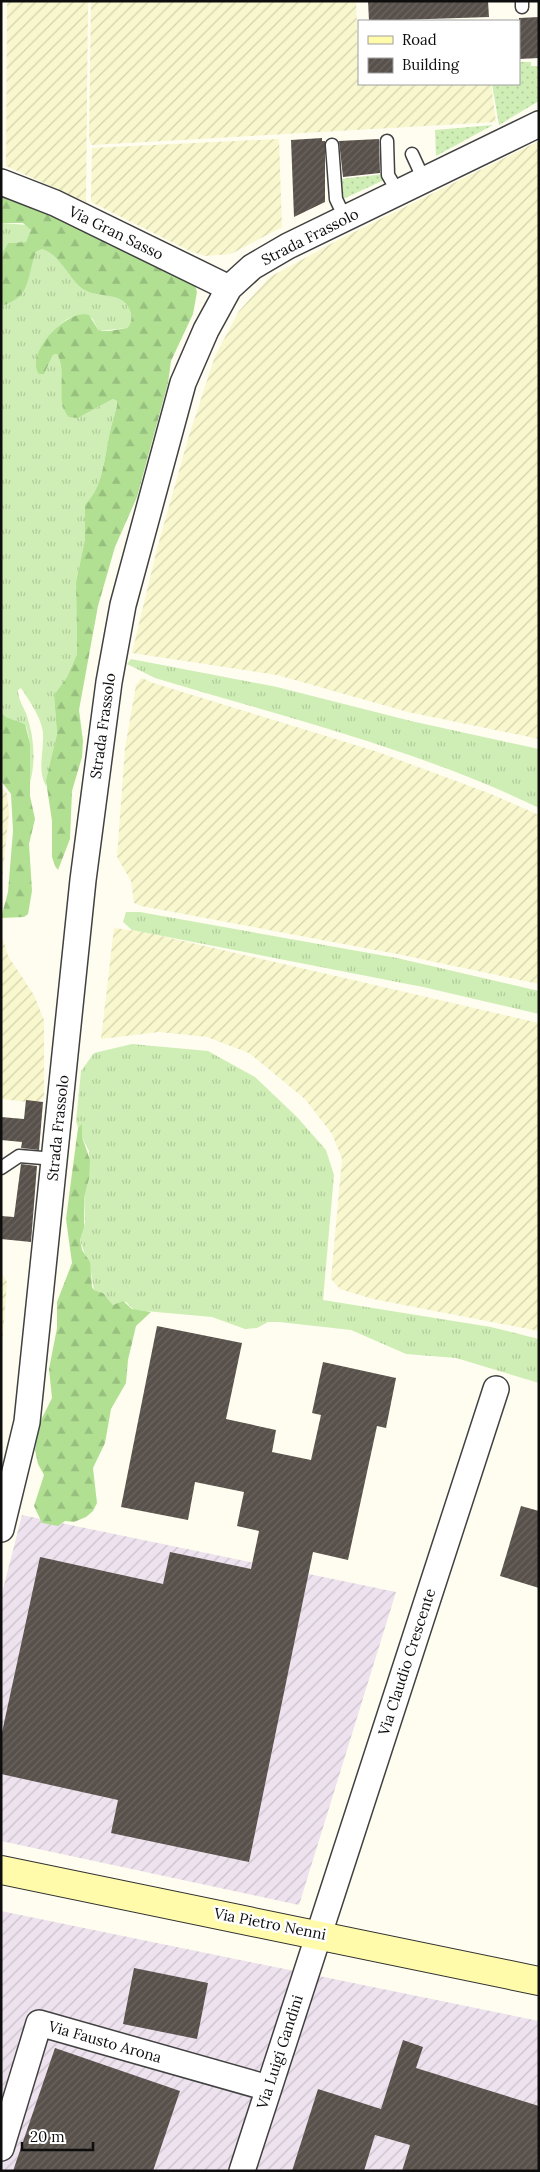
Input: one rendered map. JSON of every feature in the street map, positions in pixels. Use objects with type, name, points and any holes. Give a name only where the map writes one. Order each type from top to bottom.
[{"type":"street","name":"Strada Frassolo","points":[[1,1529],[27,1422],[96,774],[109,682],[123,605],[183,383],[206,330],[228,288],[252,267],[288,246],[539,124]]},
{"type":"street","name":"Via Gran Sasso","points":[[1,182],[55,203],[228,288]]},
{"type":"street","name":"Via Claudio Crescente","points":[[318,1934],[496,1389]]},
{"type":"street","name":"Via Pietro Nenni","points":[[1,1870],[539,1981]]},
{"type":"street","name":"Via Luigi Gandini","points":[[242,2171],[318,1934]]},
{"type":"street","name":"Via Fausto Arona","points":[[1,2148],[39,2023],[268,2088]]},
{"type":"lane","points":[[387,141],[388,175],[398,192]]},
{"type":"lane","points":[[332,145],[336,199],[345,218]]},
{"type":"lane","points":[[412,154],[424,180]]},
{"type":"lane","points":[[1,1168],[19,1156],[55,1159]]},
{"type":"shaded area","points":[[22,1515],[396,1592],[299,1905],[1,1841],[1,1597]]},
{"type":"shaded area","points":[[1,1911],[539,2021],[539,2171],[1,2171]]},
{"type":"green space","points":[[7,1],[88,1],[86,202],[6,166]]},
{"type":"green space","points":[[91,1],[356,1],[358,85],[491,85],[496,122],[92,145],[89,140]]},
{"type":"green space","points":[[520,62],[531,62],[531,66],[539,66],[539,101],[499,125],[492,85],[520,85]]},
{"type":"green space","points":[[493,125],[436,156],[435,130]]},
{"type":"green space","points":[[279,139],[282,227],[231,254],[205,256],[190,251],[91,202],[92,148]]},
{"type":"green space","points":[[539,141],[539,739],[408,712],[277,675],[132,653],[157,549],[188,439],[215,356],[239,311],[270,277],[340,239]]},
{"type":"green space","points":[[384,174],[384,180],[341,200],[340,179]]},
{"type":"green space","points":[[1,189],[19,203],[38,204],[193,278],[197,292],[193,314],[171,361],[168,383],[137,497],[115,547],[98,606],[79,710],[83,741],[82,757],[72,791],[70,839],[58,870],[52,857],[52,821],[46,781],[57,734],[54,695],[67,677],[77,654],[76,582],[85,539],[85,505],[96,490],[102,473],[117,401],[113,399],[78,418],[69,417],[62,403],[61,370],[57,354],[53,355],[44,374],[39,374],[36,365],[37,355],[50,334],[70,318],[89,315],[99,331],[109,331],[127,328],[131,320],[131,314],[128,306],[123,301],[86,291],[80,287],[59,260],[42,249],[36,252],[23,292],[11,302],[1,306],[1,255],[8,243],[26,242],[31,230],[23,223],[1,223]]},
{"type":"green space","points":[[1,223],[28,225],[31,229],[26,242],[8,243],[1,255]]},
{"type":"green space","points":[[42,249],[54,256],[63,265],[80,287],[86,291],[123,301],[128,306],[131,314],[130,323],[127,328],[99,331],[92,318],[82,316],[67,319],[40,349],[46,370],[53,355],[57,354],[60,361],[62,399],[66,413],[78,418],[113,399],[117,401],[102,473],[96,490],[85,505],[85,539],[76,582],[77,654],[67,677],[54,695],[57,734],[46,786],[41,767],[42,728],[35,710],[21,688],[18,690],[19,697],[27,716],[33,741],[34,758],[30,783],[30,746],[25,724],[6,717],[1,712],[1,306],[9,303],[21,292],[36,252]]},
{"type":"green space","points":[[131,659],[277,687],[411,721],[539,749],[539,808],[446,768],[398,751],[155,678],[127,664]]},
{"type":"green space","points":[[142,678],[378,752],[491,794],[539,815],[539,984],[397,954],[141,906],[134,903],[131,881],[117,857],[125,748],[136,685]]},
{"type":"green space","points":[[1,712],[6,717],[25,724],[30,744],[30,796],[35,819],[29,844],[32,891],[28,914],[24,917],[1,918],[8,892],[13,831],[11,794],[1,781]]},
{"type":"green space","points":[[1,787],[7,793],[9,812],[1,890]]},
{"type":"green space","points":[[126,912],[140,912],[397,958],[539,991],[539,1014],[423,987],[132,930],[123,922]]},
{"type":"green space","points":[[114,928],[144,932],[539,1023],[539,1331],[373,1299],[340,1289],[331,1279],[342,1159],[332,1134],[305,1099],[249,1053],[207,1037],[159,1032],[101,1039]]},
{"type":"green space","points":[[1,933],[8,956],[34,995],[44,1020],[44,1097],[37,1103],[1,1099]]},
{"type":"green space","points":[[132,1044],[208,1051],[255,1077],[297,1117],[326,1150],[334,1175],[323,1300],[491,1327],[539,1339],[539,1383],[456,1358],[406,1354],[351,1330],[279,1322],[268,1322],[257,1328],[245,1329],[212,1317],[134,1310],[126,1302],[113,1305],[103,1293],[94,1290],[91,1272],[80,1240],[85,1222],[84,1198],[89,1179],[89,1151],[82,1137],[82,1125],[78,1128],[76,1121],[81,1071],[94,1053]]},
{"type":"green space","points":[[82,1124],[82,1137],[90,1160],[89,1179],[84,1198],[84,1227],[80,1240],[82,1250],[90,1262],[92,1287],[94,1290],[103,1293],[113,1305],[123,1301],[132,1309],[151,1312],[136,1326],[128,1360],[126,1383],[111,1409],[105,1443],[93,1468],[97,1503],[93,1511],[86,1517],[74,1522],[65,1521],[58,1526],[42,1523],[34,1506],[44,1475],[38,1464],[35,1450],[39,1424],[52,1398],[49,1369],[57,1328],[57,1302],[72,1263],[66,1219],[78,1128]]},
{"type":"green space","points":[[1,1272],[7,1282],[1,1361]]},
{"type":"building","points":[[368,1],[488,1],[489,17],[369,20]]},
{"type":"building","points":[[539,17],[539,58],[520,59],[519,18]]},
{"type":"building","points":[[322,138],[322,141],[325,141],[325,202],[294,217],[291,140]]},
{"type":"building","points":[[379,139],[380,173],[343,177],[339,141]]},
{"type":"building","points":[[26,1100],[43,1102],[39,1150],[21,1148],[22,1142],[1,1140],[1,1117],[24,1119]]},
{"type":"building","points":[[21,1164],[37,1166],[31,1242],[1,1239],[1,1216],[14,1217]]},
{"type":"building","points":[[157,1326],[242,1343],[226,1419],[276,1430],[272,1452],[311,1460],[321,1415],[312,1413],[323,1362],[396,1378],[386,1428],[377,1426],[348,1560],[313,1552],[249,1862],[111,1833],[118,1800],[1,1774],[1,1737],[40,1557],[163,1584],[170,1552],[251,1569],[259,1531],[237,1526],[244,1492],[195,1482],[188,1520],[121,1507]]},
{"type":"building","points":[[521,1506],[539,1511],[539,1588],[500,1576]]},
{"type":"building","points":[[134,1968],[208,1983],[197,2039],[123,2024]]},
{"type":"building","points":[[403,2040],[423,2047],[416,2068],[539,2106],[539,2171],[402,2171],[410,2145],[375,2135],[364,2171],[292,2171],[318,2089],[381,2109]]},
{"type":"building","points":[[55,2048],[180,2091],[153,2171],[13,2171]]}]
